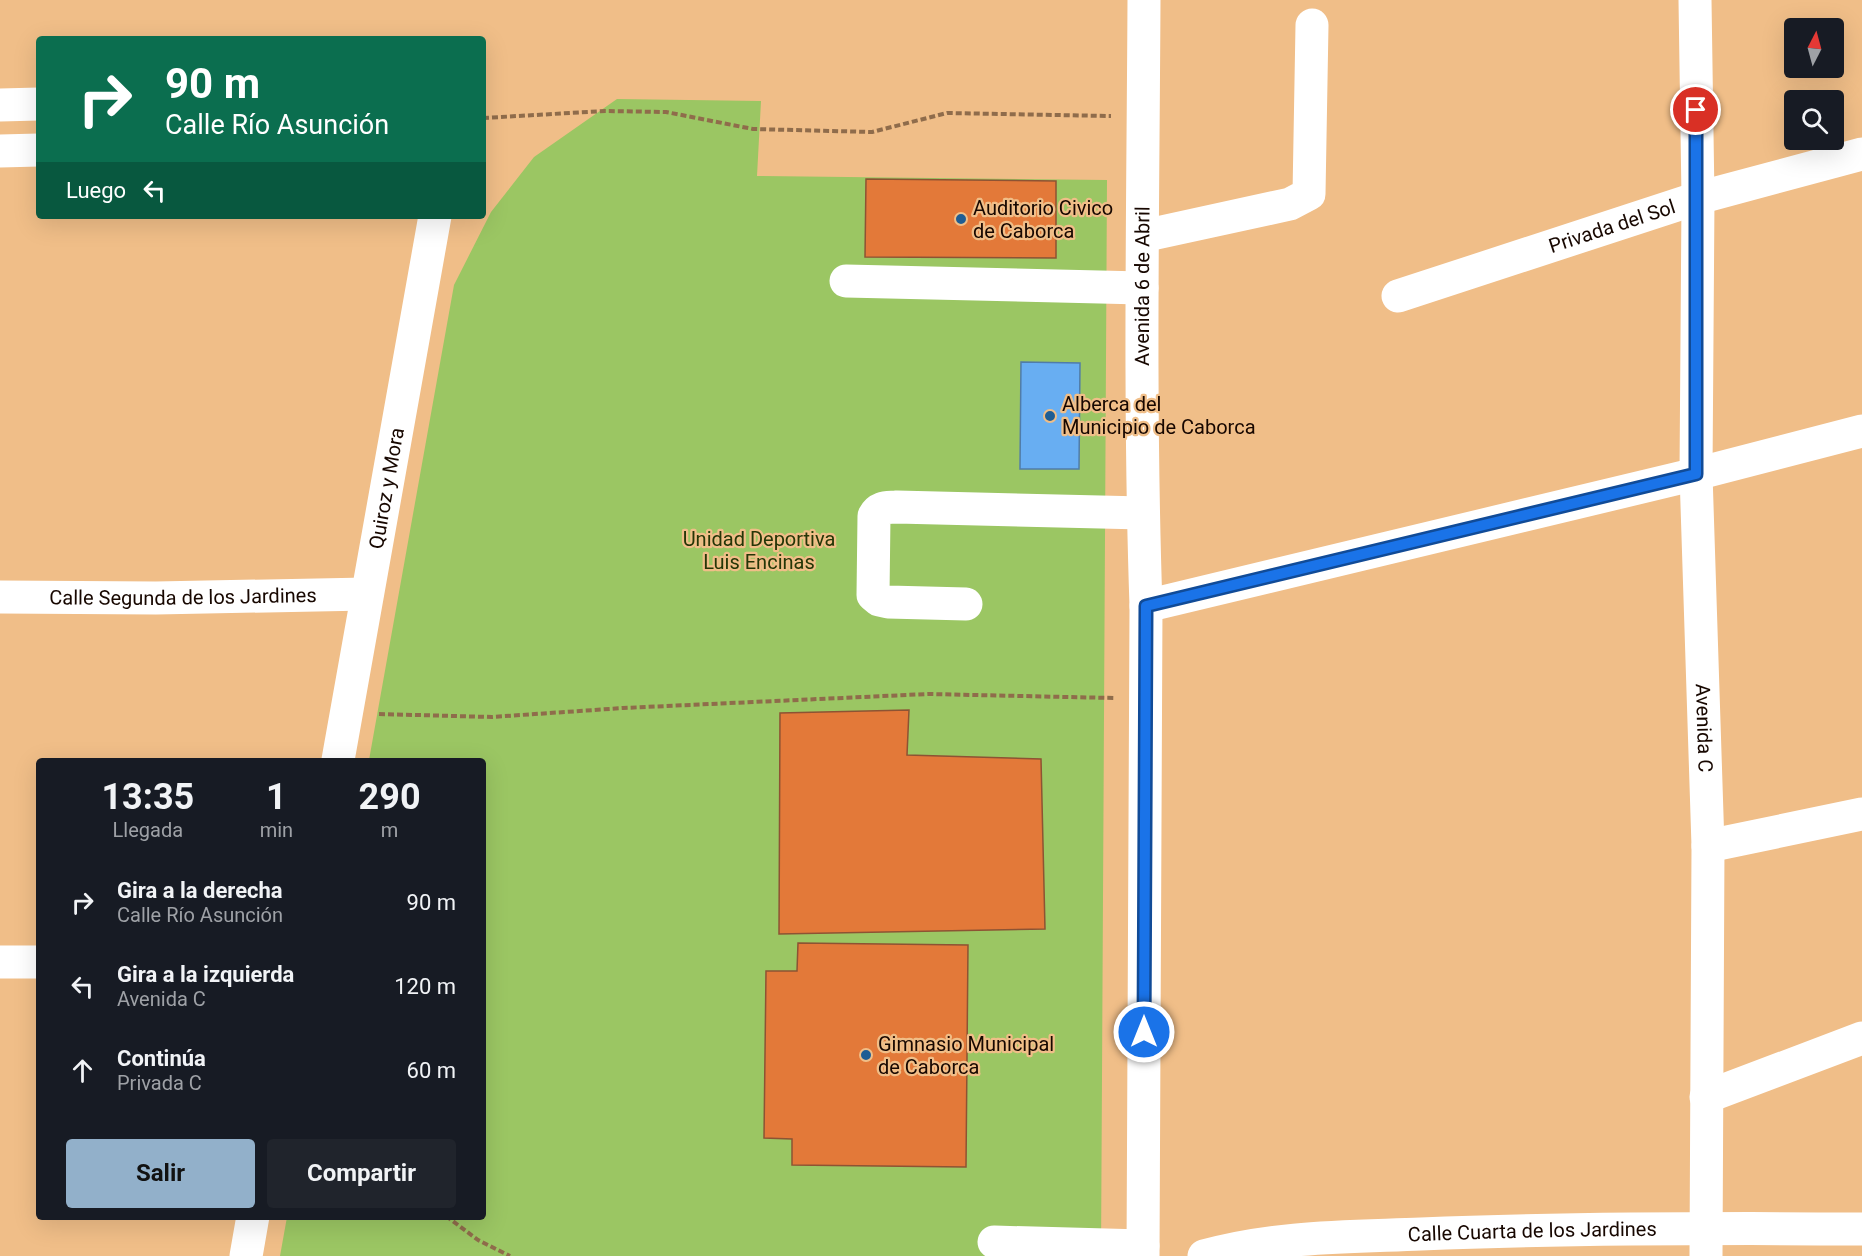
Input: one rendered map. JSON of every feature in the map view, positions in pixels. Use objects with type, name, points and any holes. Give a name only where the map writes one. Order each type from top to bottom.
[{"type":"street","name":"Avenida 6 de Abril","points":[[1143,1251],[1146,606],[1143,513],[1144,0]]},
{"type":"street","name":"Avenida C","points":[[1695,0],[1698,198],[1696,474],[1708,846],[1706,1242]]},
{"type":"street","points":[[1143,236],[1290,204],[1309,194],[1312,25]]},
{"type":"street","points":[[0,105],[36,104]]},
{"type":"street","points":[[0,151],[36,150]]},
{"type":"street","name":"Privada del Sol","points":[[1398,296],[1698,198],[1862,154]]},
{"type":"street","name":"Quiroz y Mora","points":[[338,758],[434,219]]},
{"type":"street","points":[[846,281],[1143,288]]},
{"type":"street","points":[[1146,606],[1696,474],[1862,431]]},
{"type":"street","points":[[966,604],[888,602],[879,600],[873,595],[874,516],[877,511],[881,508],[897,507],[1143,513]]},
{"type":"street","name":"Calle Segunda de los Jardines","points":[[0,597],[156,598],[367,594]]},
{"type":"street","points":[[1708,846],[1862,814]]},
{"type":"street","points":[[0,962],[36,962]]},
{"type":"street","points":[[1707,1097],[1862,1038]]},
{"type":"street","points":[[246,1256],[252,1220]]},
{"type":"street","name":"Calle Cuarta de los Jardines","points":[[1204,1256],[1236,1247],[1291,1240],[1482,1232],[1706,1242],[1862,1229]]},
{"type":"street","points":[[994,1242],[1143,1251]]},
{"type":"path","points":[[486,118],[605,111],[666,112],[753,129],[872,132],[947,113],[1143,116]]},
{"type":"path","points":[[346,713],[492,717],[623,708],[928,694],[1145,699]]},
{"type":"path","points":[[451,1220],[478,1240],[510,1256]]},
{"type":"green space","name":"Unidad Deportiva Luis Encinas","points":[[617,99],[761,101],[757,176],[1107,180],[1101,1256],[280,1256],[286,1220],[486,1220],[486,758],[369,758],[454,285],[491,212],[534,157]]},
{"type":"water","name":"Alberca del Municipio de Caborca","points":[[1021,362],[1080,363],[1079,469],[1020,469]]},
{"type":"building","name":"Auditorio Civico de Caborca","points":[[866,179],[1056,181],[1056,258],[865,257]]},
{"type":"building","points":[[909,710],[907,755],[1041,759],[1045,929],[779,934],[780,713]]},
{"type":"building","name":"Gimnasio Municipal de Caborca","points":[[798,943],[968,945],[966,1167],[792,1165],[792,1139],[764,1138],[766,971],[797,971]]},
{"type":"place","name":"Auditorio Civico de Caborca","points":[[961,219]]},
{"type":"place","name":"Alberca del Municipio de Caborca","points":[[1050,416]]},
{"type":"place","name":"Gimnasio Municipal de Caborca","points":[[866,1055]]},
{"type":"route","points":[[1144,1032],[1146,606],[1696,474],[1698,198],[1696,110]]}]
